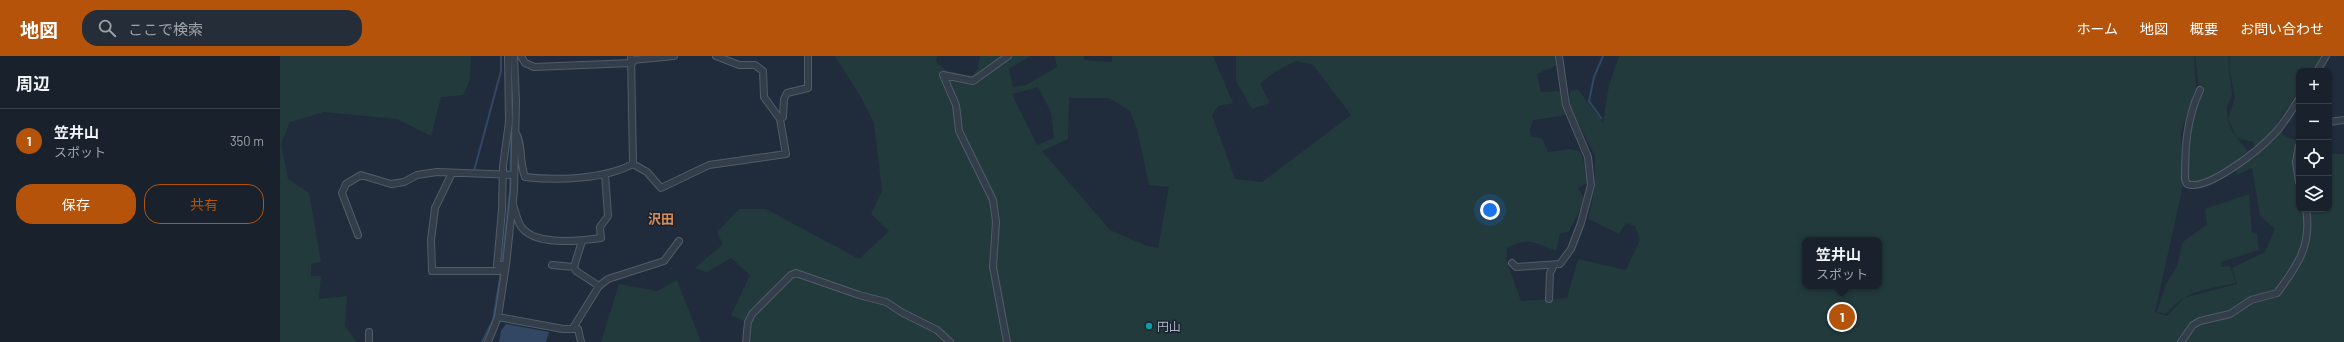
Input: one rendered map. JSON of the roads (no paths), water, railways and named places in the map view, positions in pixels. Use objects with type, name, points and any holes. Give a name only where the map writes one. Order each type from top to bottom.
[{"type":"street","points":[[508,56],[510,122],[509,175],[513,203],[521,226],[529,234],[546,240],[582,241],[601,238],[600,227],[608,216],[605,174]]},
{"type":"street","points":[[503,268],[497,265],[502,210],[509,175],[515,130],[516,101],[514,56]]},
{"type":"street","points":[[521,56],[525,63],[534,67],[674,56]]},
{"type":"street","points":[[515,130],[518,136],[522,169],[525,177],[545,179],[605,174],[633,164],[647,172],[660,188],[709,165],[786,154],[780,119],[764,98],[763,71],[755,65],[739,65],[716,56]]},
{"type":"street","points":[[780,119],[783,117],[784,99],[787,93],[808,88],[808,56]]},
{"type":"street","points":[[1007,342],[993,267],[996,222],[993,200],[961,136],[956,105],[944,75],[973,81],[1008,56]]},
{"type":"street","points":[[1512,263],[1516,267],[1560,264],[1570,249],[1581,223],[1591,185],[1588,157],[1566,105],[1559,56]]},
{"type":"street","points":[[2319,68],[2326,56]]},
{"type":"street","points":[[632,60],[633,164]]},
{"type":"street","points":[[2200,90],[2195,101],[2185,138],[2185,179],[2187,184],[2192,186],[2209,182],[2221,176],[2263,144],[2280,128],[2296,104]]},
{"type":"street","points":[[2332,122],[2344,120]]},
{"type":"street","points":[[358,235],[342,193],[346,184],[361,175],[391,184],[404,182],[426,173],[509,175]]},
{"type":"street","points":[[452,173],[435,208],[431,240],[432,271],[503,268]]},
{"type":"street","points":[[488,342],[498,317],[503,268],[513,203]]},
{"type":"street","points":[[2181,342],[2193,325],[2200,321],[2230,314],[2251,300],[2277,293],[2302,256],[2307,233],[2306,212]]},
{"type":"street","points":[[574,267],[582,241]]},
{"type":"street","points":[[573,328],[599,286],[608,279],[664,261],[678,241]]},
{"type":"street","points":[[552,265],[574,267]]},
{"type":"street","points":[[1549,299],[1550,273],[1554,265]]},
{"type":"street","points":[[574,267],[576,271],[599,286]]},
{"type":"street","points":[[746,342],[746,330],[752,314],[791,275],[796,272],[859,295],[886,302],[903,313],[937,330],[950,342]]},
{"type":"street","points":[[498,317],[563,329],[578,329],[581,342]]},
{"type":"street","points":[[369,332],[369,342]]},
{"type":"water","points":[[506,324],[549,332],[546,342],[499,342],[501,331]]},
{"type":"waterway","points":[[474,171],[501,71],[501,56]]},
{"type":"waterway","points":[[1601,118],[1589,101],[1594,77],[1603,56]]},
{"type":"waterway","points":[[502,264],[510,189],[512,109]]},
{"type":"waterway","points":[[482,342],[493,320],[501,272]]},
{"type":"place","name":"笠井山","points":[[1842,317]]},
{"type":"place","name":"円山","points":[[1149,326]]},
{"type":"district","name":"沢田","points":[[661,219]]}]
